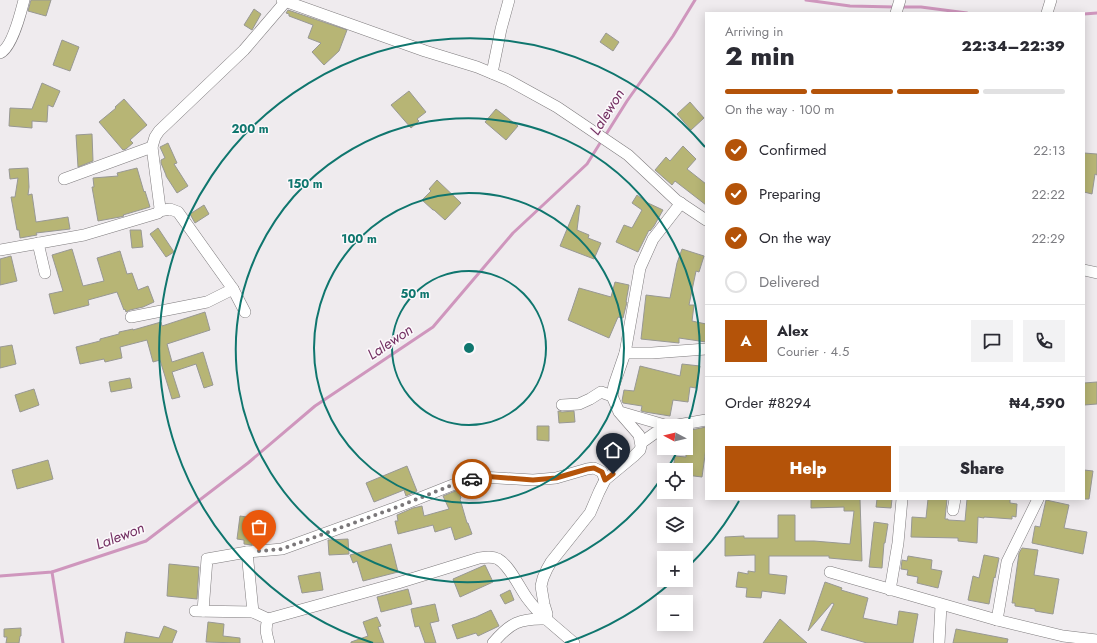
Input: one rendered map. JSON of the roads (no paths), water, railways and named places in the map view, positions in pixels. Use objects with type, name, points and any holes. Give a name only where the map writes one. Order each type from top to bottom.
[{"type":"street","points":[[0,53],[4,51],[14,32],[24,0]]},
{"type":"street","points":[[492,73],[501,29],[509,0]]},
{"type":"street","points":[[896,12],[900,0]]},
{"type":"street","points":[[1047,12],[1051,0]]},
{"type":"street","points":[[159,210],[152,147],[155,137],[159,131],[244,50],[284,1],[477,67],[508,80],[557,107],[628,155],[676,200],[705,219]]},
{"type":"street","points":[[64,179],[152,147]]},
{"type":"street","points":[[546,620],[547,614],[541,586],[547,569],[590,513],[605,480],[640,450],[641,443],[639,435],[619,412],[612,396],[614,385],[625,353],[640,268],[653,239],[681,203]]},
{"type":"street","points":[[0,250],[84,235],[158,213],[159,210],[170,209],[178,212],[233,289],[245,312]]},
{"type":"street","points":[[38,243],[45,273]]},
{"type":"street","points":[[1085,270],[1097,273]]},
{"type":"street","points":[[131,318],[207,302],[233,289]]},
{"type":"street","points":[[625,353],[652,353],[705,349]]},
{"type":"street","points":[[562,405],[579,404],[601,392],[612,396]]},
{"type":"street","points":[[619,412],[657,423]]},
{"type":"street","points":[[693,422],[705,420]]},
{"type":"street","points":[[641,443],[657,432]]},
{"type":"street","points":[[572,642],[546,620],[529,600],[504,564],[489,556],[268,619],[253,612],[199,611],[207,559],[247,552],[282,549],[392,509],[465,480],[482,476],[533,480],[556,478],[594,468],[602,472],[605,480]]},
{"type":"street","points":[[890,590],[898,542],[902,500]]},
{"type":"street","points":[[997,620],[1007,562],[1038,500]]},
{"type":"street","points":[[247,552],[253,612]]},
{"type":"street","points":[[830,572],[1063,640],[1097,640]]},
{"type":"street","points":[[939,643],[941,605]]},
{"type":"street","points":[[268,619],[266,632],[269,643]]},
{"type":"street","points":[[494,643],[502,633],[515,623],[522,620],[532,619],[546,620]]},
{"type":"waterway","name":"Lalewon","points":[[605,136],[627,101],[673,36],[695,0]]},
{"type":"waterway","name":"Lalewon","points":[[806,0],[850,6],[895,7]]},
{"type":"waterway","name":"Lalewon","points":[[901,7],[921,7],[959,12]]},
{"type":"waterway","name":"Lalewon","points":[[1085,14],[1097,13]]},
{"type":"waterway","name":"Lalewon","points":[[0,576],[52,572],[146,541],[248,463],[315,406],[433,327],[513,233],[587,164],[602,140]]},
{"type":"waterway","points":[[52,572],[63,643]]}]
